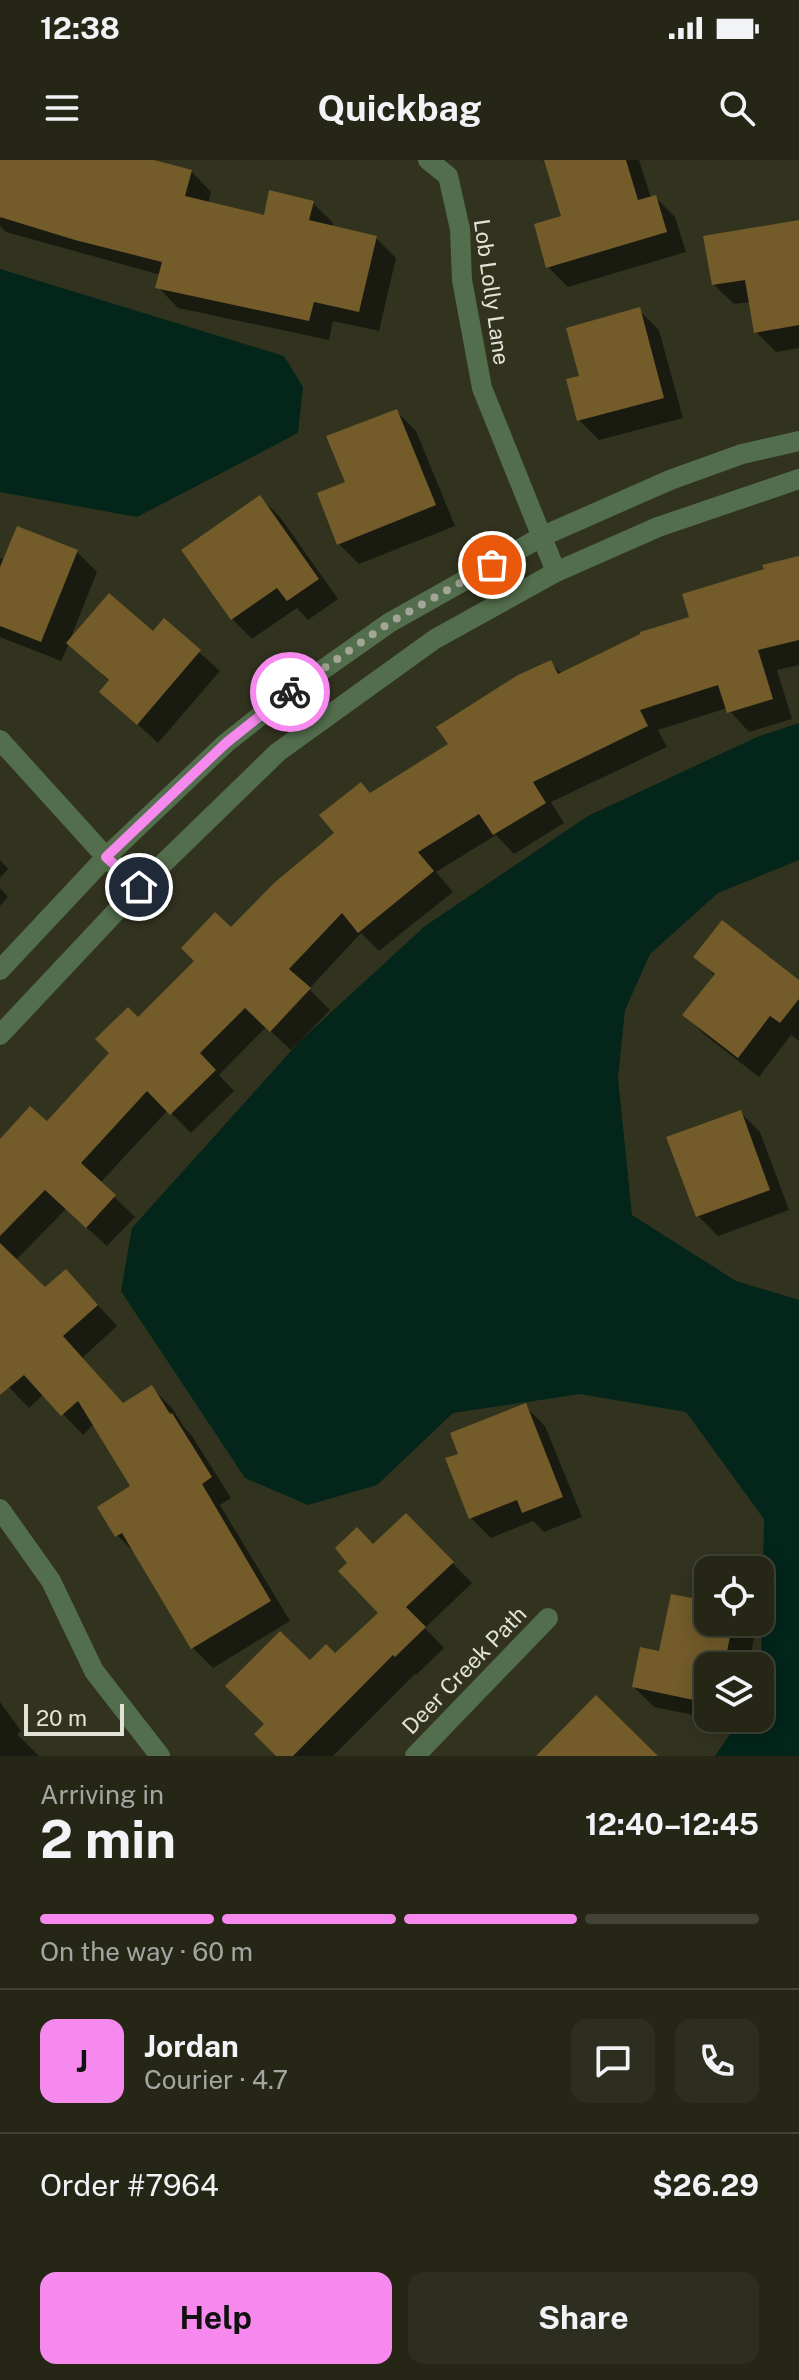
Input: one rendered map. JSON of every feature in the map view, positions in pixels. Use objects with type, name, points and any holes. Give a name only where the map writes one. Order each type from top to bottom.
[{"type":"street","name":"Lob Lolly Lane","points":[[428,160],[448,176],[460,229],[462,280],[482,388],[556,572]]},
{"type":"street","points":[[0,970],[106,857],[226,743],[284,697],[389,623],[543,536],[670,480],[742,454],[799,441]]},
{"type":"street","points":[[0,1035],[139,887],[278,752],[435,639],[556,572],[658,527],[799,479]]},
{"type":"street","points":[[0,740],[106,857],[139,887]]},
{"type":"street","points":[[0,1509],[51,1581],[94,1671],[160,1756]]},
{"type":"street","name":"Deer Creek Path","points":[[415,1756],[548,1618]]},
{"type":"shaded area","points":[[0,269],[284,356],[303,387],[298,433],[137,517],[0,492]]},
{"type":"shaded area","points":[[799,723],[799,860],[718,893],[650,954],[625,1010],[618,1078],[632,1215],[736,1281],[799,1300],[799,1756],[715,1756],[731,1732],[774,1732],[774,1652],[761,1652],[762,1636],[774,1636],[774,1556],[763,1556],[764,1519],[686,1412],[580,1394],[453,1413],[377,1485],[308,1505],[245,1478],[121,1291],[132,1228],[300,1041],[425,926],[588,816],[757,737]]},
{"type":"building","points":[[0,160],[154,160],[192,170],[185,196],[264,215],[269,190],[314,201],[309,220],[377,236],[359,312],[314,302],[309,321],[155,288],[162,262],[0,217]]},
{"type":"building","points":[[544,160],[626,160],[638,200],[656,195],[667,232],[546,268],[534,224],[561,216]]},
{"type":"building","points":[[799,220],[799,325],[754,333],[745,280],[712,285],[703,236]]},
{"type":"building","points":[[640,307],[664,398],[577,421],[566,379],[579,376],[566,328]]},
{"type":"building","points":[[397,409],[436,505],[337,545],[317,493],[345,482],[326,436]]},
{"type":"building","points":[[260,495],[319,579],[287,601],[277,588],[231,620],[181,550]]},
{"type":"building","points":[[17,526],[78,550],[41,642],[0,626],[0,567]]},
{"type":"building","points":[[799,556],[799,640],[758,650],[773,699],[727,713],[718,685],[640,710],[648,726],[533,782],[546,803],[493,835],[479,814],[418,852],[434,871],[358,933],[342,913],[289,969],[311,988],[270,1032],[245,1008],[200,1053],[216,1070],[170,1115],[147,1091],[81,1163],[116,1195],[86,1228],[45,1190],[0,1236],[0,1139],[30,1106],[47,1121],[109,1053],[95,1039],[128,1007],[138,1017],[194,961],[181,948],[215,912],[231,927],[274,883],[334,833],[319,815],[361,782],[370,793],[448,744],[436,727],[518,675],[551,660],[558,674],[640,632],[689,617],[682,594],[764,569],[762,565]]},
{"type":"building","points":[[109,593],[153,631],[164,618],[201,650],[137,725],[99,692],[109,680],[66,643]]},
{"type":"building","points":[[722,920],[799,980],[799,999],[780,1023],[770,1016],[738,1058],[682,1015],[715,974],[693,957]]},
{"type":"building","points":[[741,1110],[770,1190],[696,1217],[666,1137]]},
{"type":"building","points":[[0,1243],[45,1287],[66,1269],[98,1305],[63,1336],[123,1403],[152,1385],[212,1477],[202,1484],[271,1601],[191,1649],[122,1533],[115,1537],[97,1507],[130,1486],[78,1401],[61,1416],[24,1375],[0,1395]]},
{"type":"building","points":[[526,1403],[563,1497],[522,1513],[517,1500],[469,1519],[445,1458],[458,1454],[450,1433]]},
{"type":"building","points":[[406,1513],[454,1562],[406,1607],[426,1627],[395,1657],[393,1655],[293,1756],[276,1756],[254,1734],[264,1724],[225,1686],[280,1631],[310,1660],[326,1644],[335,1653],[378,1613],[338,1571],[347,1563],[335,1548],[357,1527],[373,1544]]},
{"type":"building","points":[[671,1594],[694,1598],[694,1636],[730,1636],[727,1652],[694,1652],[694,1700],[632,1687],[640,1647],[659,1651]]},
{"type":"building","points":[[596,1695],[658,1756],[536,1756]]},
{"type":"way so far","points":[[290,692],[389,623],[492,565]]},
{"type":"route","points":[[139,887],[106,857],[226,743],[290,692]]}]
